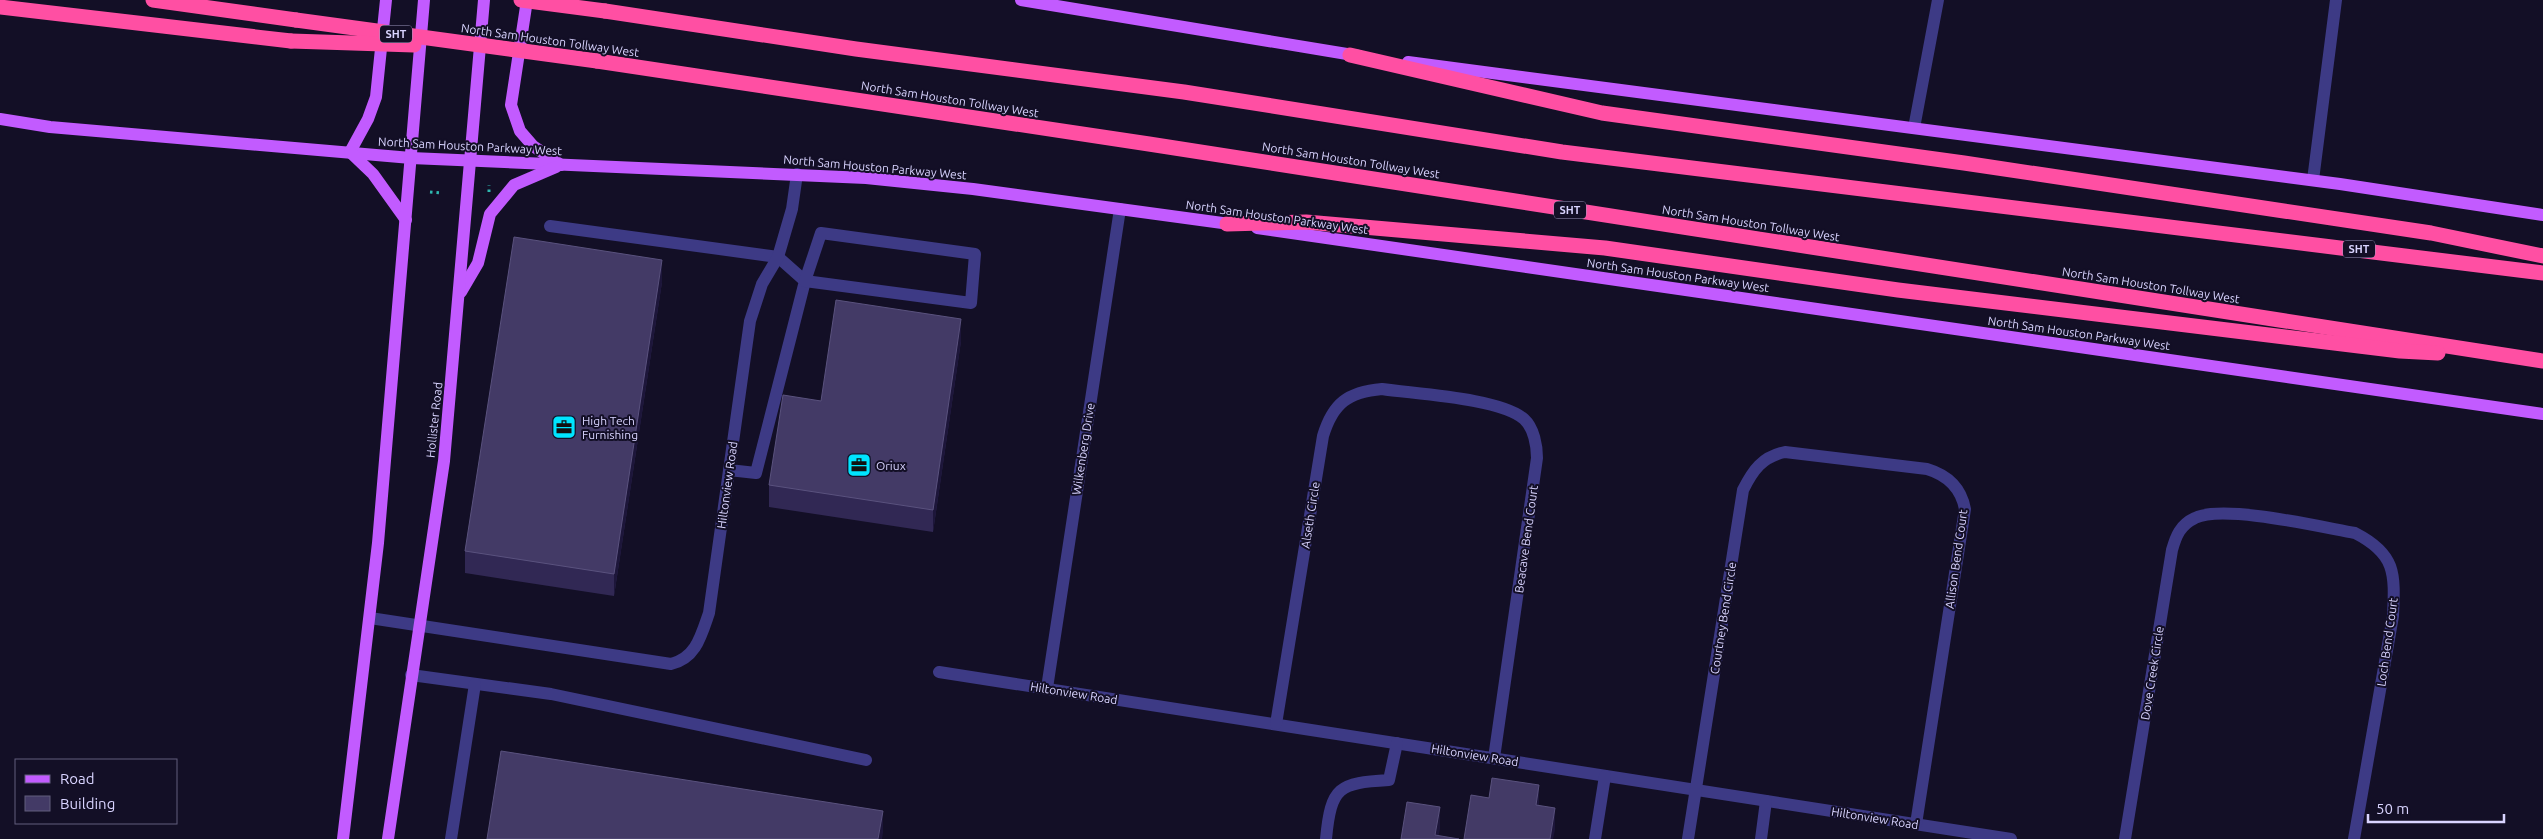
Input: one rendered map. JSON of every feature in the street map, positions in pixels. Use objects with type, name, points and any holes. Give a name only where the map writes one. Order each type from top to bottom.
[{"type":"highway","name":"North Sam Houston Tollway West","points":[[152,0],[597,62],[1179,149],[2543,361]]},
{"type":"highway","name":"SHT","points":[[521,0],[856,49],[1184,92],[1562,152],[2543,273]]},
{"type":"highway","points":[[0,7],[291,41],[496,48]]},
{"type":"highway","points":[[1350,55],[1602,113],[2422,231],[2543,256]]},
{"type":"highway","points":[[1228,224],[1306,222],[1595,247],[1879,288],[2226,331],[2400,351],[2526,358]]},
{"type":"main road","points":[[386,0],[376,97],[368,119],[350,152],[378,180],[406,220]]},
{"type":"main road","points":[[343,839],[378,543],[424,0]]},
{"type":"main road","name":"Hollister Road","points":[[388,839],[444,460],[460,294],[484,0]]},
{"type":"main road","points":[[526,0],[512,105],[520,130],[533,146],[561,165]]},
{"type":"main road","points":[[1021,0],[1061,3],[1350,55],[2313,180],[2543,215]]},
{"type":"main road","name":"North Sam Houston Parkway West","points":[[0,119],[50,127],[411,158],[797,174],[973,188],[2543,414]]},
{"type":"main road","points":[[460,294],[478,263],[490,214],[514,185],[561,165]]},
{"type":"street","points":[[1914,128],[1938,0]]},
{"type":"street","points":[[2313,180],[2336,0]]},
{"type":"street","name":"Hiltonview Road","points":[[370,618],[671,664],[684,661],[699,641],[709,614],[750,321],[762,284],[778,257],[792,210],[797,174]]},
{"type":"street","name":"Wilkenberg Drive","points":[[1047,688],[1120,209]]},
{"type":"street","points":[[550,226],[778,257],[805,281],[971,304],[975,254],[821,233],[805,281],[756,473],[729,470]]},
{"type":"street","name":"Alseth Circle","points":[[1276,724],[1323,436],[1328,420],[1337,406],[1349,396],[1364,391],[1382,389],[1431,396]]},
{"type":"street","name":"Beacave Bend Court","points":[[1431,396],[1499,406],[1525,420],[1537,443],[1537,458],[1494,758]]},
{"type":"street","name":"Allison Bend Court","points":[[1770,456],[1785,452],[1927,469],[1942,474],[1962,494],[1965,509],[1916,824]]},
{"type":"street","name":"Courtney Bend Circle","points":[[1688,839],[1743,490],[1753,470],[1770,456]]},
{"type":"street","name":"Loch Bend Court","points":[[2196,517],[2224,512],[2355,533],[2373,542],[2385,553],[2395,581],[2393,616],[2354,839]]},
{"type":"street","name":"Dove Creek Circle","points":[[2125,839],[2172,550],[2178,530],[2196,517]]},
{"type":"street","name":"Hiltonview Road","points":[[939,672],[2011,839]]},
{"type":"street","points":[[411,676],[551,694],[866,760]]},
{"type":"street","points":[[451,839],[474,684]]},
{"type":"street","points":[[1326,839],[1335,794],[1344,786],[1389,780],[1396,743]]},
{"type":"street","points":[[1595,839],[1605,776]]},
{"type":"street","points":[[1761,839],[1766,801]]},
{"type":"path","points":[[430,192],[441,193]]},
{"type":"building","name":"High Tech Furnishing","points":[[514,237],[662,260],[614,574],[465,551]]},
{"type":"building","name":"Oriux","points":[[836,300],[961,319],[933,510],[769,485],[783,395],[821,401]]},
{"type":"building","points":[[501,751],[883,811],[878,839],[487,839]]},
{"type":"building","points":[[1492,778],[1539,785],[1536,805],[1555,808],[1550,839],[1464,839],[1471,795],[1489,798]]},
{"type":"building","points":[[1407,802],[1440,807],[1435,835],[1459,839],[1401,839]]},
{"type":"place","name":"High Tech Furnishing","points":[[564,427]]},
{"type":"place","name":"Oriux","points":[[859,465]]}]
